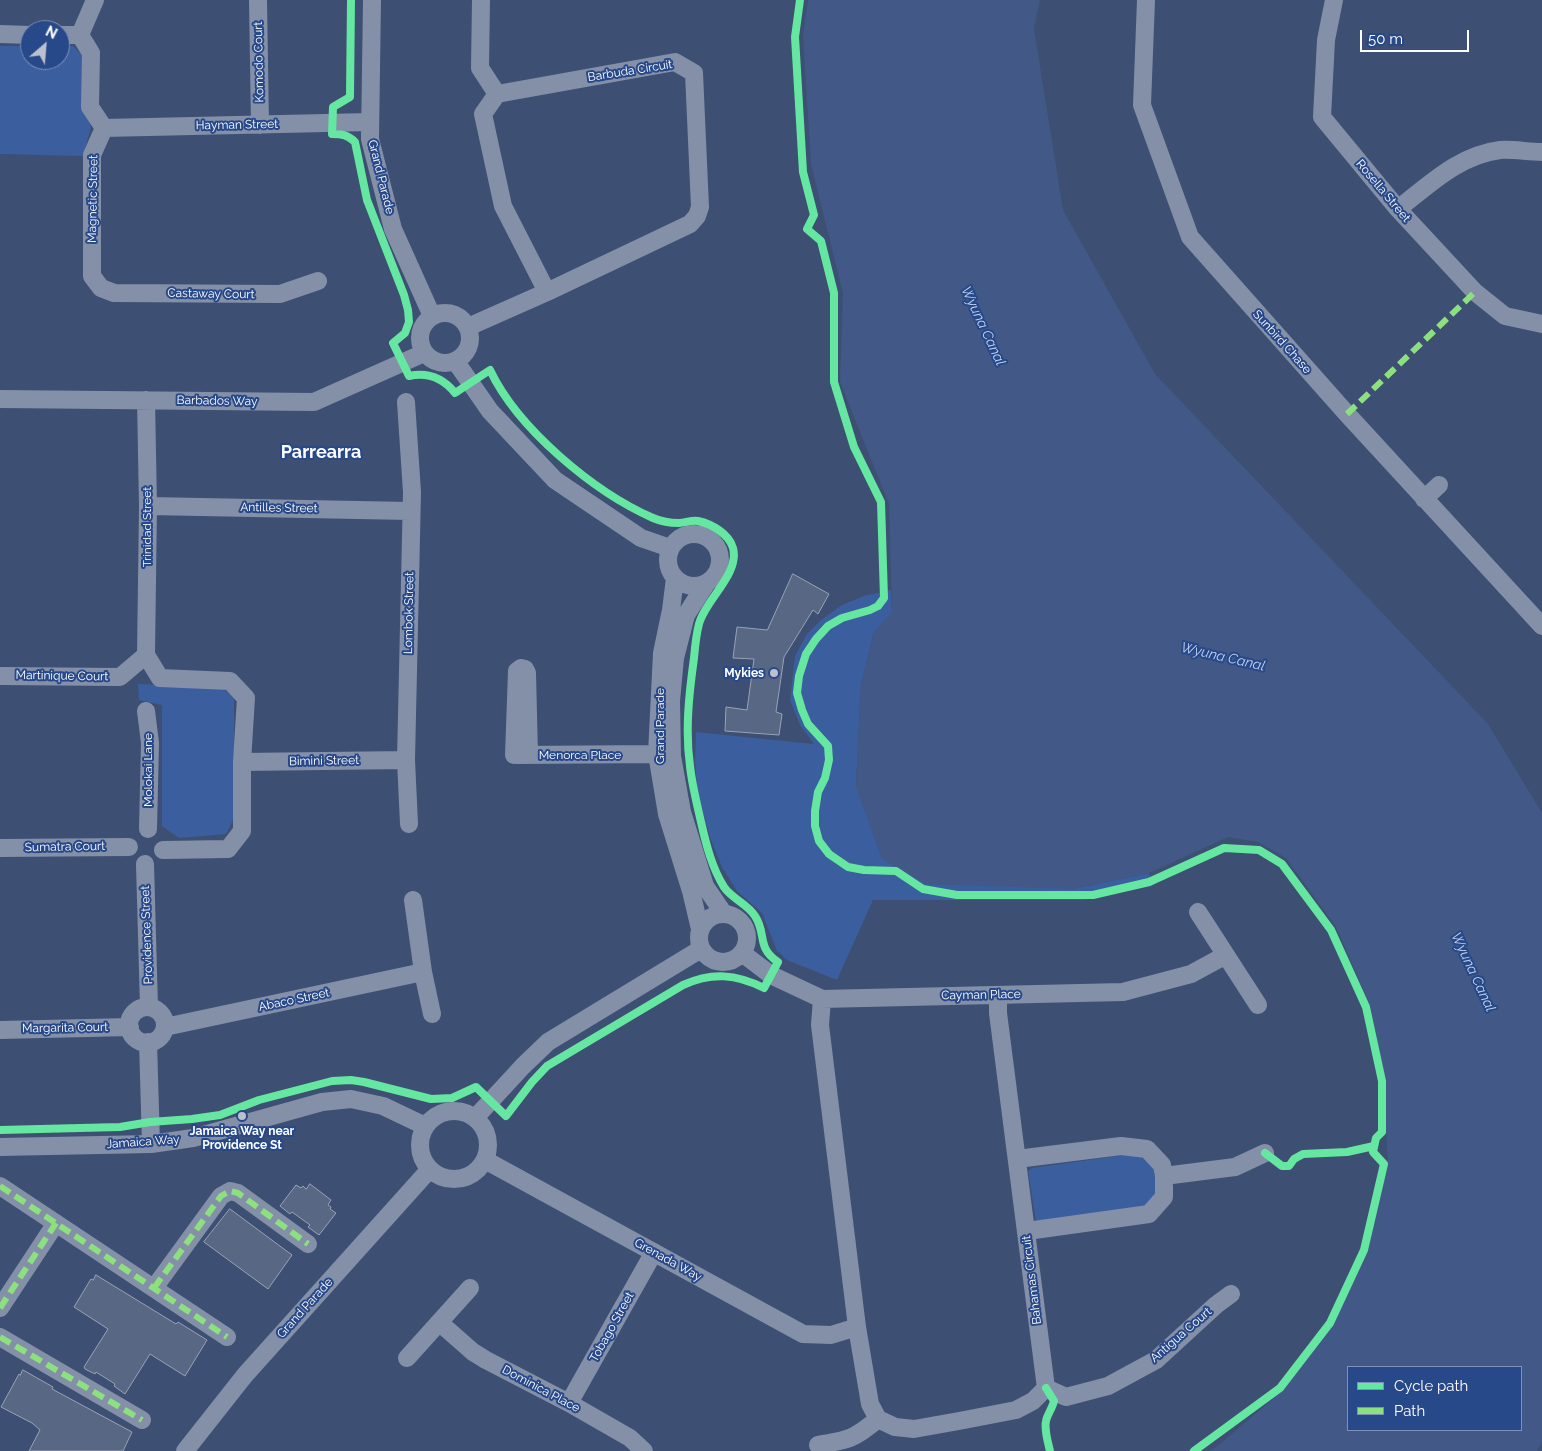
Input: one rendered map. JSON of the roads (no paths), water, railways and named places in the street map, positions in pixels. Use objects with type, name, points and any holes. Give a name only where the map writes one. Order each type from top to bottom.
[{"type":"street","points":[[80,36],[95,0]]},
{"type":"street","name":"Komodo Court","points":[[258,0],[260,125]]},
{"type":"street","name":"Grand Parade","points":[[372,0],[370,139],[394,229],[432,316]]},
{"type":"street","points":[[482,0],[480,68],[496,94],[483,114],[504,206],[547,292]]},
{"type":"street","name":"Sunbird Chase","points":[[1146,0],[1142,105],[1190,237],[1347,414],[1542,626]]},
{"type":"street","name":"Rosella Street","points":[[1334,0],[1326,40],[1322,117],[1398,209],[1475,292],[1505,316],[1542,324]]},
{"type":"street","points":[[0,34],[20,35]]},
{"type":"street","points":[[70,36],[80,36]]},
{"type":"street","points":[[80,36],[91,53],[90,107],[104,128]]},
{"type":"street","name":"Barbuda Circuit","points":[[468,327],[690,224],[697,216],[700,207],[694,73],[675,62],[496,94]]},
{"type":"street","name":"Hayman Street","points":[[104,128],[370,122]]},
{"type":"street","name":"Magnetic Street","points":[[102,288],[92,276],[92,155],[104,128]]},
{"type":"street","points":[[1398,209],[1455,165],[1479,155],[1500,150],[1542,152]]},
{"type":"street","name":"Castaway Court","points":[[102,288],[114,293],[280,294],[318,281]]},
{"type":"street","points":[[448,313],[463,320],[468,327],[470,335],[467,351],[456,362],[442,364],[435,362],[424,352],[420,345],[421,329],[432,316],[448,313]]},
{"type":"street","name":"Barbados Way","points":[[0,399],[314,402],[424,352]]},
{"type":"street","points":[[456,362],[490,411],[555,480],[641,538],[670,548]]},
{"type":"street","name":"Trinidad Street","points":[[146,400],[148,506],[146,654]]},
{"type":"street","name":"Lombok Street","points":[[406,402],[412,492],[410,511],[406,760],[409,824]]},
{"type":"street","points":[[1424,498],[1439,485]]},
{"type":"street","name":"Antilles Street","points":[[148,506],[410,511]]},
{"type":"street","points":[[692,533],[710,538],[720,553],[721,562],[719,571],[714,578],[706,584],[698,586],[690,586],[675,578],[668,564],[670,548],[676,540],[683,535],[692,533]]},
{"type":"street","name":"Grand Parade","points":[[675,578],[671,610],[662,653],[657,754],[667,814],[691,892],[700,929]]},
{"type":"street","name":"Grand Parade","points":[[706,584],[686,615],[675,658],[671,701],[672,756],[682,812],[705,886],[724,914]]},
{"type":"street","points":[[146,654],[160,678],[230,681],[246,698],[242,762],[242,831],[228,849],[164,850]]},
{"type":"street","name":"Martinique Court","points":[[0,676],[120,677],[146,654]]},
{"type":"street","name":"Molokai Lane","points":[[146,711],[150,743],[148,829]]},
{"type":"street","name":"Menorca Place","points":[[515,755],[657,754]]},
{"type":"street","name":"Bimini Street","points":[[242,762],[406,760]]},
{"type":"street","points":[[148,829],[161,836],[164,850],[157,860],[145,864],[134,858],[129,847],[134,834],[148,829]]},
{"type":"street","name":"Sumatra Court","points":[[0,848],[129,847]]},
{"type":"street","name":"Providence Street","points":[[145,864],[149,1007]]},
{"type":"street","points":[[414,900],[423,972],[432,1014]]},
{"type":"street","points":[[1198,912],[1258,1005]]},
{"type":"street","points":[[724,914],[736,918],[745,928],[747,941],[742,953],[736,958],[728,962],[720,962],[706,956],[701,949],[699,943],[700,929],[710,918],[724,914]]},
{"type":"street","points":[[475,1118],[548,1042],[701,949]]},
{"type":"street","name":"Cayman Place","points":[[742,953],[771,975],[822,999],[1123,992],[1191,974],[1226,956]]},
{"type":"street","name":"Abaco Street","points":[[165,1027],[423,972]]},
{"type":"street","name":"Bahamas Circuit","points":[[998,995],[998,1013],[1046,1388]]},
{"type":"street","points":[[822,999],[820,1025],[857,1327],[870,1404],[878,1419],[895,1427],[914,1429],[959,1421],[1016,1410],[1032,1401],[1046,1388]]},
{"type":"street","points":[[149,1007],[161,1014],[165,1027],[158,1039],[148,1042],[136,1039],[130,1027],[133,1014],[138,1010],[149,1007]]},
{"type":"street","name":"Margarita Court","points":[[0,1030],[130,1027]]},
{"type":"street","points":[[148,1042],[151,1144]]},
{"type":"street","name":"Jamaica Way","points":[[0,1147],[151,1144],[193,1138],[322,1102],[351,1099],[383,1106],[425,1126]]},
{"type":"street","points":[[454,1111],[465,1113],[475,1118],[483,1127],[488,1137],[488,1149],[485,1160],[477,1171],[466,1177],[453,1180],[441,1177],[430,1169],[423,1160],[420,1137],[425,1126],[433,1118],[443,1113],[454,1111]]},
{"type":"street","points":[[1017,1159],[1121,1146],[1147,1149],[1162,1165],[1164,1176],[1164,1197],[1149,1214],[1027,1232]]},
{"type":"street","points":[[1164,1176],[1234,1167],[1265,1154]]},
{"type":"street","name":"Grenada Way","points":[[485,1160],[803,1334],[831,1335],[857,1327]]},
{"type":"street","name":"Grand Parade","points":[[185,1451],[244,1375],[430,1169]]},
{"type":"street","points":[[0,1186],[227,1337]]},
{"type":"street","points":[[154,1288],[221,1196],[230,1191],[238,1194],[308,1244]]},
{"type":"street","points":[[0,1308],[56,1223]]},
{"type":"street","name":"Tobago Street","points":[[569,1403],[654,1252]]},
{"type":"street","points":[[407,1358],[470,1288]]},
{"type":"street","name":"Antigua Court","points":[[1046,1388],[1066,1396],[1108,1386],[1156,1360],[1216,1305],[1231,1294]]},
{"type":"street","name":"Dominica Place","points":[[440,1322],[473,1352],[630,1438],[644,1451]]},
{"type":"street","points":[[0,1337],[142,1420]]},
{"type":"street","points":[[818,1445],[847,1440],[862,1433],[878,1419]]},
{"type":"water","name":"Wyuna Canal","points":[[808,0],[1040,0],[1034,29],[1063,210],[1155,374],[1488,724],[1542,813],[1542,1441],[1537,1451],[1209,1451],[1219,1445],[1282,1391],[1333,1323],[1368,1251],[1388,1159],[1386,1084],[1370,1005],[1336,927],[1286,858],[1258,842],[1228,837],[1149,873],[1073,889],[925,884],[882,859],[856,786],[861,685],[874,632],[892,612],[889,504],[840,382],[843,293],[811,164],[803,35]]},
{"type":"place","name":"Mykies","points":[[774,673]]},
{"type":"place","name":"Jamaica Way near Providence St","points":[[242,1116]]},
{"type":"district","name":"Parrearra","points":[[321,453]]}]
